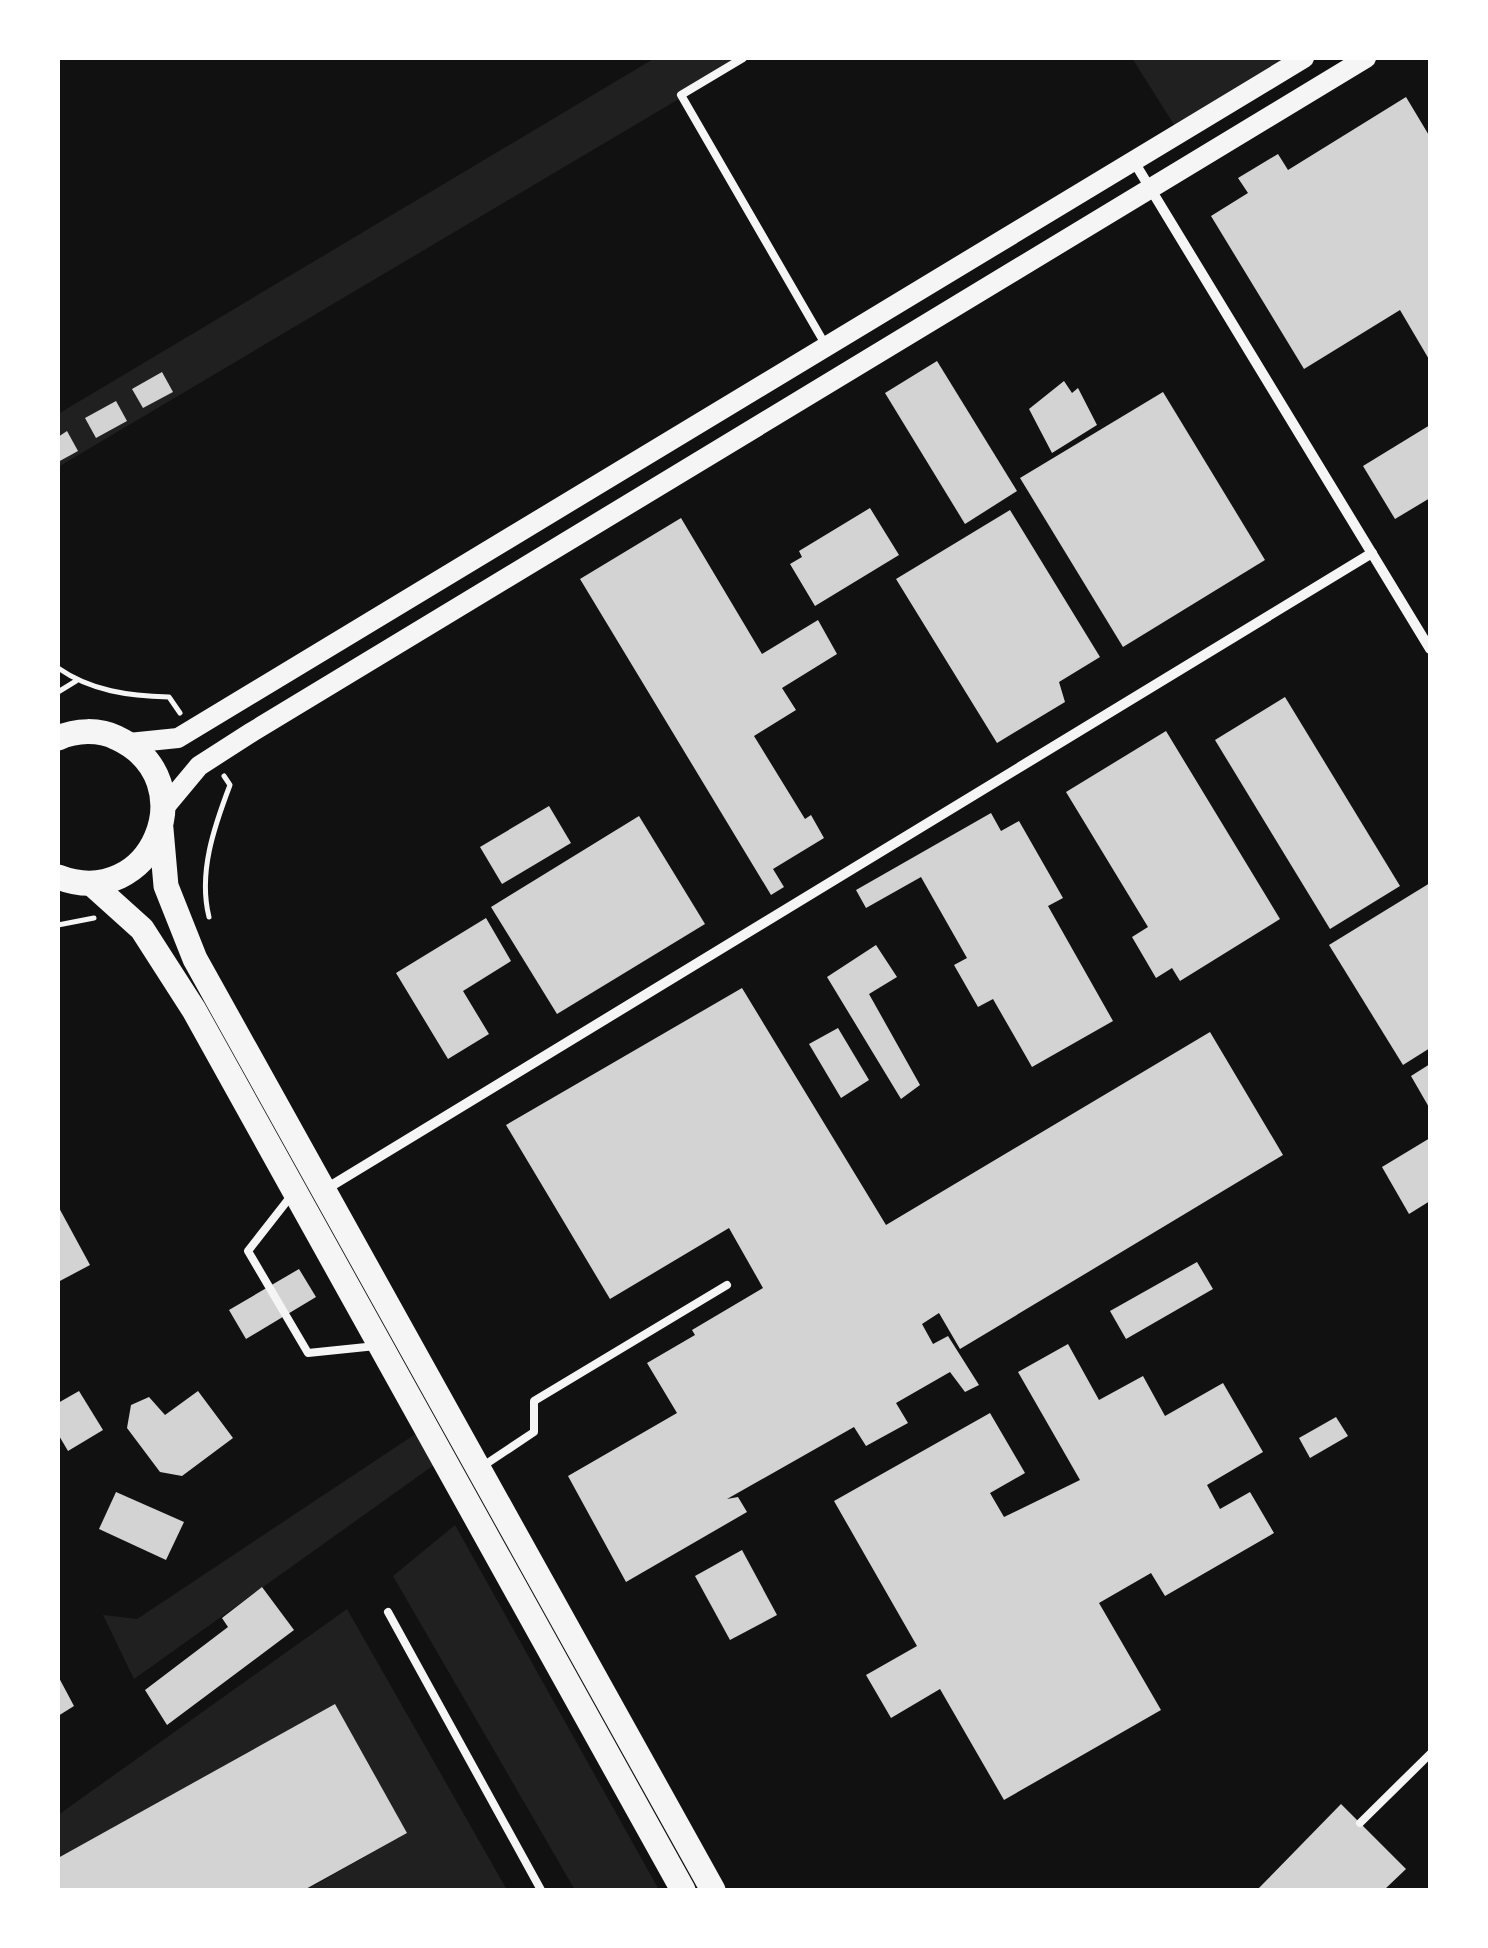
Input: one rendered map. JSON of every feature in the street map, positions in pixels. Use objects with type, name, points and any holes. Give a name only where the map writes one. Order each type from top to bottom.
[{"type":"main road","points":[[58,715],[87,731],[129,743],[178,738],[1304,58]]},
{"type":"main road","points":[[70,883],[136,868],[162,818],[212,758],[1366,58]]},
{"type":"main road","points":[[58,738],[87,731]]},
{"type":"main road","points":[[129,743],[148,760],[160,782],[166,886],[195,959],[713,1890]]},
{"type":"main road","points":[[70,883],[130,916],[162,956],[683,1890]]},
{"type":"street","points":[[1133,160],[1430,649]]},
{"type":"street","points":[[324,1190],[1372,553]]},
{"type":"lane","points":[[743,58],[680,95],[826,346]]},
{"type":"lane","points":[[294,1193],[248,1251],[308,1353],[378,1346]]},
{"type":"lane","points":[[479,1468],[534,1432],[534,1401],[727,1285]]},
{"type":"lane","points":[[388,1612],[541,1890]]},
{"type":"lane","points":[[1360,1823],[1430,1754]]},
{"type":"path","points":[[58,668],[76,681],[130,696],[169,697],[192,730]]},
{"type":"path","points":[[58,692],[76,681]]},
{"type":"path","points":[[211,928],[202,892],[208,851],[230,785],[212,758]]},
{"type":"shaded area","points":[[655,58],[748,58],[58,467],[58,414]]},
{"type":"shaded area","points":[[1132,58],[1299,58],[1178,131]]},
{"type":"shaded area","points":[[417,1433],[434,1465],[134,1679],[103,1615],[137,1619]]},
{"type":"shaded area","points":[[455,1525],[659,1890],[575,1890],[393,1576]]},
{"type":"shaded area","points":[[347,1609],[507,1890],[306,1890],[407,1833],[335,1704],[58,1858],[58,1815]]},
{"type":"building","points":[[1406,97],[1430,137],[1430,361],[1400,310],[1304,369],[1211,216],[1248,193],[1238,178],[1278,154],[1288,170]]},
{"type":"building","points":[[937,361],[1017,491],[965,524],[885,393]]},
{"type":"building","points":[[162,372],[173,392],[143,408],[132,389]]},
{"type":"building","points":[[1064,381],[1072,393],[1078,388],[1097,425],[1052,453],[1029,409]]},
{"type":"building","points":[[1163,392],[1265,560],[1123,647],[1020,478]]},
{"type":"building","points":[[116,401],[127,421],[96,438],[85,418]]},
{"type":"building","points":[[1430,425],[1430,498],[1395,519],[1363,466]]},
{"type":"building","points":[[67,431],[78,451],[58,462],[58,437]]},
{"type":"building","points":[[870,508],[899,555],[815,606],[790,564],[802,557],[799,551]]},
{"type":"building","points":[[1010,510],[1100,657],[1059,682],[1065,702],[997,743],[896,579]]},
{"type":"building","points":[[681,518],[762,654],[818,620],[837,654],[782,688],[796,710],[754,736],[805,819],[811,815],[824,838],[773,869],[784,887],[771,895],[580,579]]},
{"type":"building","points":[[1285,697],[1400,886],[1330,929],[1215,740]]},
{"type":"building","points":[[1166,731],[1280,919],[1180,981],[1172,968],[1156,978],[1132,937],[1148,927],[1066,792]]},
{"type":"building","points":[[549,806],[571,843],[502,884],[480,847]]},
{"type":"building","points":[[991,813],[1001,831],[1019,821],[1063,898],[1048,906],[1113,1021],[1032,1067],[993,999],[978,1007],[954,965],[967,958],[921,877],[866,908],[856,890]]},
{"type":"building","points":[[639,816],[705,924],[557,1014],[491,907]]},
{"type":"building","points":[[1430,883],[1430,1048],[1403,1065],[1329,945]]},
{"type":"building","points":[[486,918],[511,961],[463,991],[489,1034],[448,1059],[396,973]]},
{"type":"building","points":[[876,945],[897,977],[869,994],[920,1085],[901,1099],[827,977]]},
{"type":"building","points":[[742,988],[886,1225],[1210,1032],[1283,1155],[960,1349],[939,1313],[922,1324],[933,1344],[948,1336],[979,1385],[965,1392],[950,1372],[896,1403],[908,1423],[866,1446],[854,1427],[727,1499],[738,1497],[747,1512],[626,1582],[568,1476],[677,1413],[647,1363],[695,1335],[692,1330],[763,1288],[729,1228],[610,1299],[506,1125]]},
{"type":"building","points":[[838,1028],[869,1080],[841,1098],[809,1044]]},
{"type":"building","points":[[1430,1064],[1430,1109],[1411,1076]]},
{"type":"building","points":[[1430,1138],[1430,1201],[1409,1214],[1382,1167]]},
{"type":"building","points":[[58,1206],[90,1265],[58,1282]]},
{"type":"building","points":[[1197,1262],[1213,1289],[1126,1339],[1110,1311]]},
{"type":"building","points":[[299,1269],[316,1297],[246,1339],[229,1310]]},
{"type":"building","points":[[1068,1344],[1099,1400],[1143,1376],[1165,1416],[1223,1383],[1263,1452],[1207,1485],[1220,1509],[1250,1492],[1274,1533],[1165,1596],[1151,1573],[1099,1603],[1161,1710],[1004,1800],[940,1689],[891,1718],[866,1675],[917,1646],[834,1501],[990,1413],[1025,1473],[990,1493],[1004,1517],[1080,1480],[1018,1372]]},
{"type":"building","points":[[79,1391],[103,1430],[68,1451],[58,1434],[58,1403]]},
{"type":"building","points":[[198,1391],[233,1438],[182,1476],[160,1472],[127,1428],[131,1405],[149,1397],[165,1415]]},
{"type":"building","points":[[1336,1417],[1348,1436],[1310,1458],[1299,1438]]},
{"type":"building","points":[[116,1492],[184,1522],[166,1560],[99,1529]]},
{"type":"building","points":[[742,1550],[777,1615],[730,1640],[695,1576]]},
{"type":"building","points":[[262,1587],[294,1630],[167,1725],[145,1690],[228,1627],[222,1618]]},
{"type":"building","points":[[58,1676],[74,1706],[58,1716]]},
{"type":"building","points":[[335,1704],[407,1833],[304,1890],[58,1890],[58,1858]]},
{"type":"building","points":[[1341,1804],[1406,1869],[1384,1890],[1257,1890]]}]
